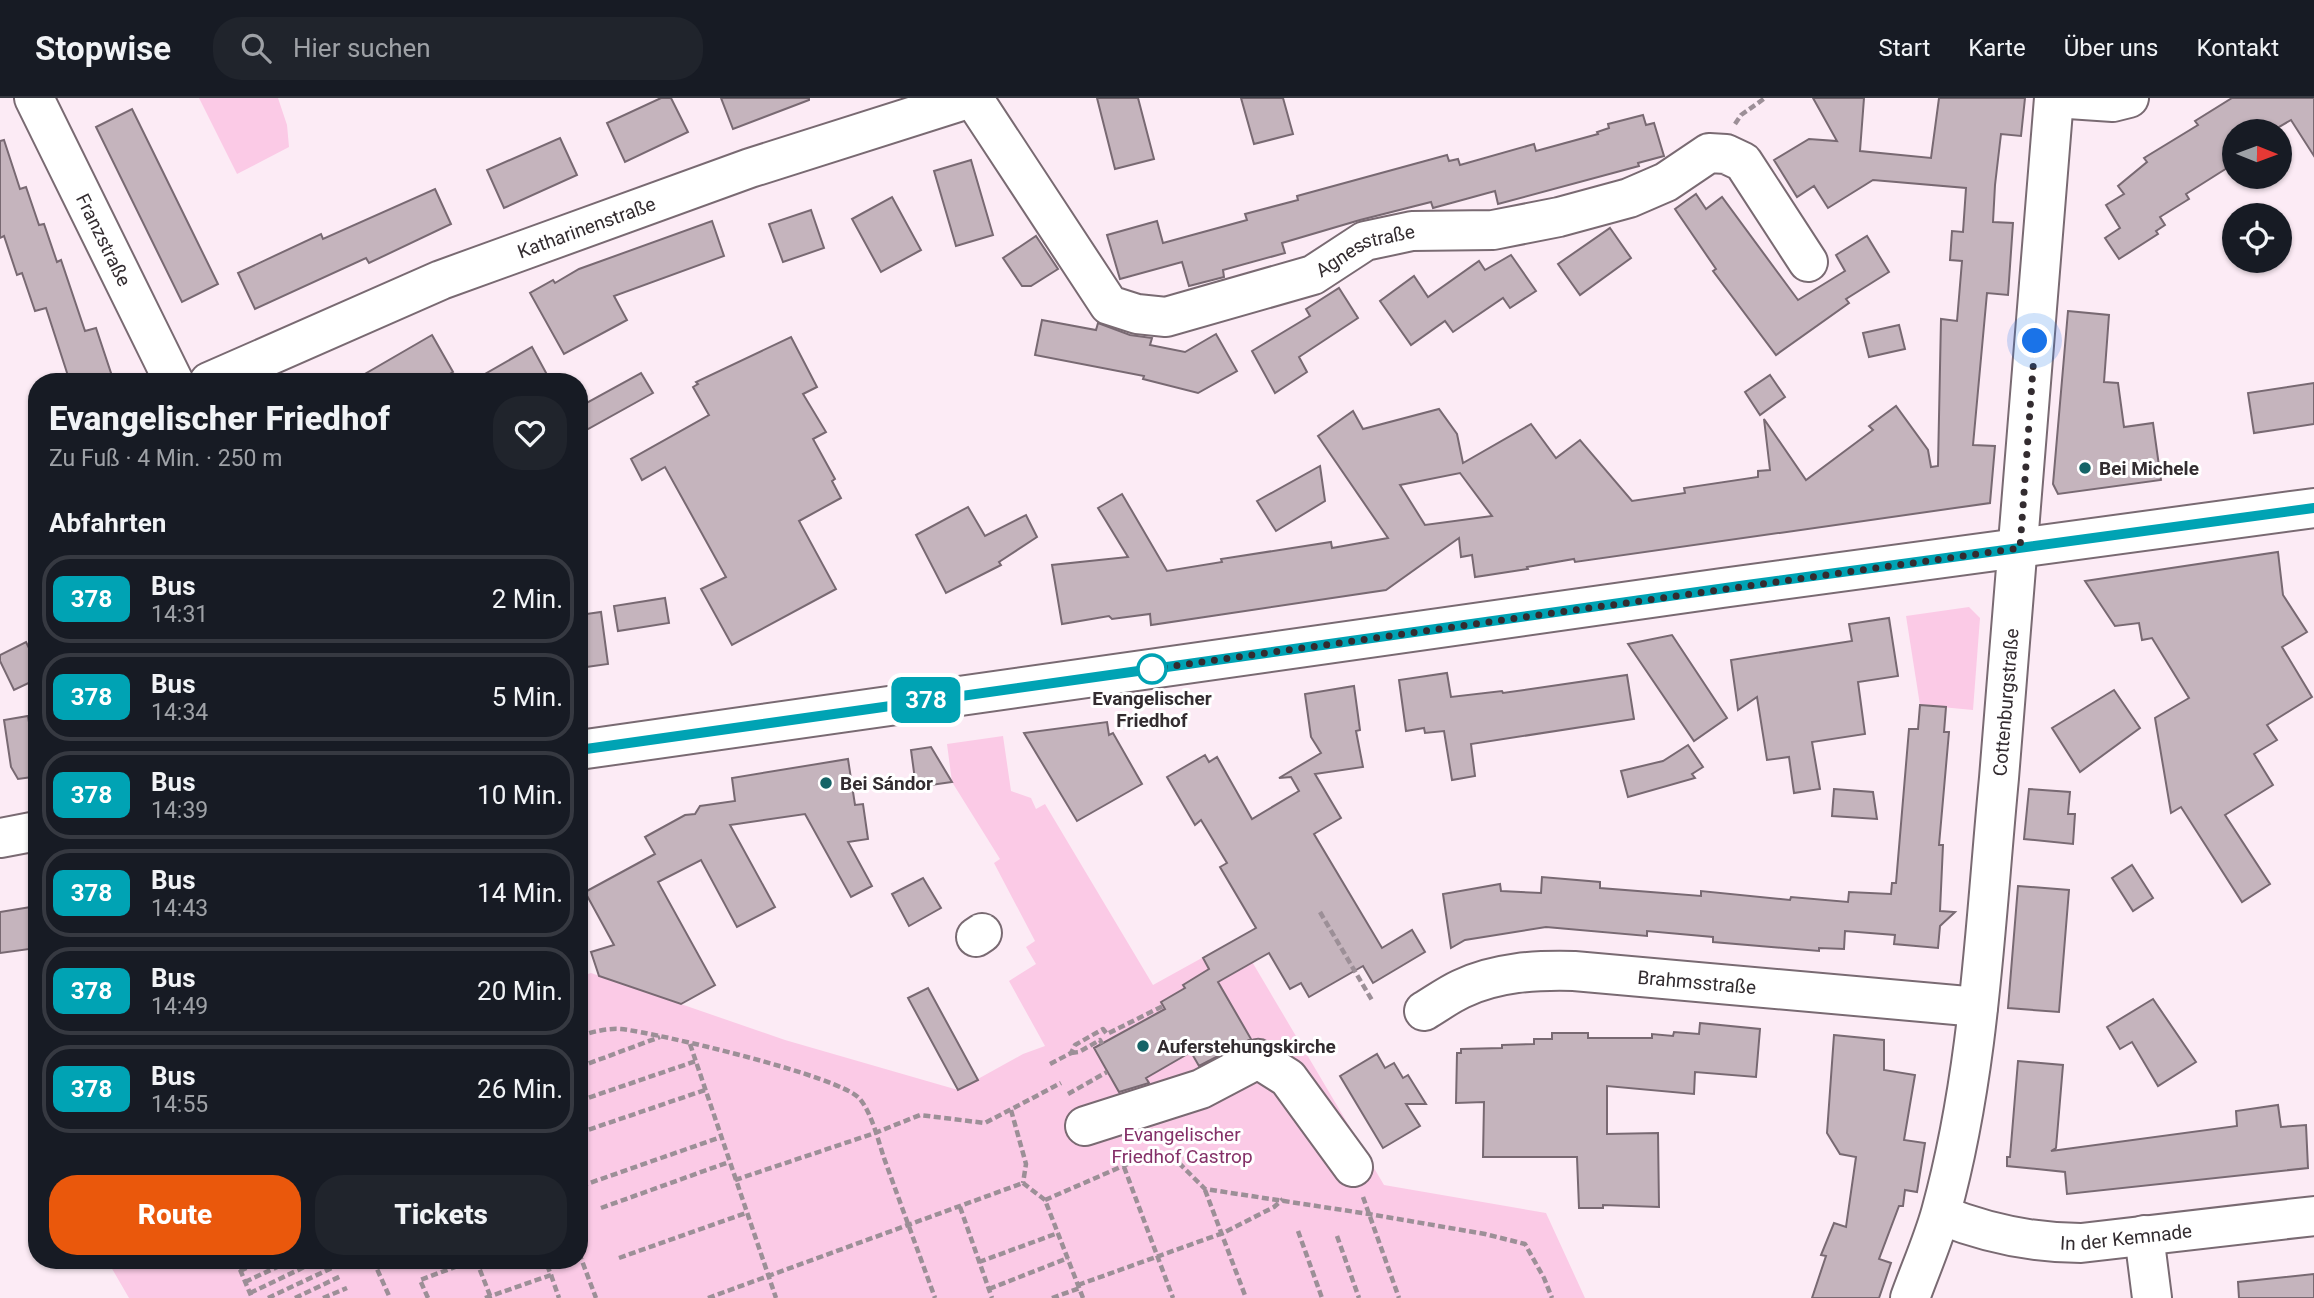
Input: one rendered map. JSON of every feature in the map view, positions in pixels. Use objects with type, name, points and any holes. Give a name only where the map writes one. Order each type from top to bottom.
[{"type":"street","name":"Franzstraße","points":[[34,98],[170,373]]},
{"type":"street","name":"Agnesstraße","points":[[972,98],[1108,305],[1137,314],[1166,317],[1313,275],[1365,242],[1412,231],[1493,230],[1559,217],[1629,198],[1667,182],[1709,153],[1726,155],[1743,162],[1808,262]]},
{"type":"street","name":"Katharinenstraße","points":[[230,373],[441,281],[750,169],[972,98]]},
{"type":"street","name":"Cottenburgstraße","points":[[1910,1298],[1941,1215],[1964,1111],[1978,1006],[2020,548],[2054,98],[2113,102],[2129,98]]},
{"type":"street","points":[[588,749],[2314,508]]},
{"type":"street","points":[[0,838],[28,833]]},
{"type":"street","name":"Brahmsstraße","points":[[1424,1011],[1462,988],[1496,977],[1544,970],[1585,971],[1978,1006]]},
{"type":"street","points":[[1076,1111],[1201,1089],[1258,1059],[1288,1078],[1353,1167]]},
{"type":"street","name":"In der Kemnade","points":[[1941,1215],[1972,1228],[2049,1243],[2081,1243],[2314,1216]]},
{"type":"street","points":[[2144,1235],[2152,1298]]},
{"type":"path","points":[[1320,912],[1373,1002]]},
{"type":"path","points":[[1071,1053],[1075,1045],[1103,1030],[1107,1034],[1163,1006]]},
{"type":"path","points":[[588,1034],[621,1029],[690,1043],[778,1066],[837,1085],[856,1095],[862,1101],[875,1133],[936,1298]]},
{"type":"path","points":[[588,1064],[661,1037]]},
{"type":"path","points":[[1050,1064],[1100,1040],[1102,1044]]},
{"type":"path","points":[[690,1043],[776,1298]]},
{"type":"path","points":[[588,1098],[695,1061]]},
{"type":"path","points":[[1076,1111],[1107,1072]]},
{"type":"path","points":[[735,1180],[920,1115],[985,1124],[1061,1083]]},
{"type":"path","points":[[588,1130],[705,1090]]},
{"type":"path","points":[[1012,1110],[1026,1164],[1023,1183]]},
{"type":"path","points":[[588,1184],[721,1137]]},
{"type":"path","points":[[1045,1200],[1155,1152],[1173,1157],[1205,1189],[1246,1298]]},
{"type":"path","points":[[601,1208],[729,1162]]},
{"type":"path","points":[[1124,1167],[1173,1298]]},
{"type":"path","points":[[1023,1183],[1045,1200],[1083,1298]]},
{"type":"path","points":[[708,1298],[1023,1183]]},
{"type":"path","points":[[1205,1189],[1283,1199],[1485,1234],[1525,1244],[1545,1278],[1552,1298]]},
{"type":"path","points":[[1052,1298],[1223,1233],[1274,1208],[1283,1199]]},
{"type":"path","points":[[960,1207],[992,1298]]},
{"type":"path","points":[[619,1258],[746,1213]]},
{"type":"path","points":[[1369,1214],[1399,1298]]},
{"type":"path","points":[[1298,1231],[1322,1298]]},
{"type":"path","points":[[979,1262],[1058,1233]]},
{"type":"path","points":[[1337,1236],[1359,1298]]},
{"type":"path","points":[[989,1289],[1068,1258]]},
{"type":"path","points":[[244,1269],[240,1271],[251,1296],[302,1269]]},
{"type":"path","points":[[246,1282],[273,1269]]},
{"type":"path","points":[[268,1298],[330,1269]]},
{"type":"path","points":[[377,1269],[390,1298]]},
{"type":"path","points":[[428,1298],[420,1280],[450,1269]]},
{"type":"path","points":[[478,1269],[489,1297],[551,1275]]},
{"type":"path","points":[[549,1269],[559,1298]]},
{"type":"path","points":[[585,1269],[596,1298]]},
{"type":"path","points":[[295,1298],[341,1276]]},
{"type":"path","points":[[323,1298],[347,1288]]},
{"type":"green space","points":[[199,98],[278,98],[287,125],[289,147],[237,174]]},
{"type":"green space","points":[[1969,607],[1980,618],[1973,710],[1920,705],[1906,616]]},
{"type":"green space","name":"Evangelischer Friedhof Castrop","points":[[1003,736],[1011,791],[1031,798],[1036,809],[1045,804],[1153,985],[1238,938],[1384,1185],[1546,1213],[1585,1298],[129,1298],[112,1269],[588,1269],[588,974],[591,973],[785,1040],[958,1090],[1023,1054],[1045,1046],[1009,981],[1036,964],[1026,947],[1035,941],[994,863],[1000,859],[952,782],[947,744]]},
{"type":"building","points":[[661,98],[671,98],[688,132],[625,162],[607,123]]},
{"type":"building","points":[[721,98],[809,98],[809,100],[733,129]]},
{"type":"building","points":[[1097,98],[1138,98],[1154,159],[1115,169]]},
{"type":"building","points":[[1241,98],[1283,98],[1293,134],[1254,144]]},
{"type":"building","points":[[1813,98],[1864,98],[1860,151],[1931,158],[1939,98],[2025,98],[2021,136],[2001,134],[1995,185],[1993,222],[2013,223],[2008,295],[1987,293],[1973,445],[1995,446],[1990,503],[1575,562],[1574,559],[1475,577],[1472,555],[1461,557],[1459,538],[1386,590],[1151,625],[1150,614],[1112,619],[1109,616],[1062,624],[1052,565],[1128,557],[1098,508],[1122,494],[1167,571],[1222,562],[1221,559],[1331,542],[1332,548],[1388,538],[1318,436],[1353,411],[1363,429],[1439,409],[1457,434],[1463,463],[1531,424],[1556,458],[1580,440],[1632,501],[1685,493],[1684,488],[1758,477],[1758,471],[1770,470],[1764,419],[1806,480],[1873,430],[1869,426],[1896,406],[1928,450],[1931,467],[1938,466],[1941,319],[1957,321],[1962,261],[1950,260],[1952,231],[1963,232],[1966,188],[1873,180],[1828,208],[1814,186],[1797,197],[1774,160],[1809,139],[1837,141]],"holes":[[[1460,473],[1492,516],[1425,525],[1400,485]]]},
{"type":"building","points":[[2232,98],[2314,98],[2314,156],[2292,119],[2222,119],[2222,171],[2186,194],[2189,199],[2160,217],[2165,225],[2156,231],[2158,234],[2119,259],[2105,238],[2120,228],[2106,205],[2124,194],[2118,186],[2147,162],[2144,158],[2198,125],[2195,121]]},
{"type":"building","points":[[132,109],[218,284],[182,302],[96,127]]},
{"type":"building","points":[[1643,115],[1646,125],[1654,123],[1664,156],[1638,163],[1639,166],[1498,204],[1495,191],[1433,208],[1431,202],[1360,220],[1282,243],[1285,253],[1223,270],[1224,277],[1189,286],[1182,262],[1120,279],[1107,235],[1157,221],[1163,243],[1247,220],[1245,214],[1298,200],[1297,196],[1447,155],[1449,161],[1458,159],[1460,165],[1534,144],[1536,151],[1598,134],[1597,132],[1609,128],[1608,124]]},
{"type":"building","points":[[560,138],[577,175],[504,208],[487,170]]},
{"type":"building","points":[[4,140],[20,189],[26,187],[39,225],[44,224],[57,262],[61,260],[85,331],[96,328],[111,373],[67,373],[46,308],[35,311],[22,273],[17,275],[4,236],[0,238],[0,141]]},
{"type":"building","points":[[971,160],[993,235],[956,246],[934,171]]},
{"type":"building","points":[[435,189],[451,224],[369,263],[366,258],[255,309],[238,273],[321,234],[323,239]]},
{"type":"building","points":[[1696,194],[1706,209],[1722,197],[1798,300],[1845,271],[1836,255],[1867,236],[1889,272],[1846,299],[1849,303],[1776,355],[1713,271],[1716,269],[1675,209]]},
{"type":"building","points":[[892,197],[921,250],[881,272],[852,219]]},
{"type":"building","points":[[811,210],[824,248],[783,262],[769,224]]},
{"type":"building","points":[[712,221],[724,256],[614,296],[627,320],[564,354],[530,293],[579,269]]},
{"type":"building","points":[[1610,228],[1631,258],[1580,295],[1558,264]]},
{"type":"building","points":[[1036,236],[1058,269],[1031,286],[1022,286],[1003,258]]},
{"type":"building","points":[[1511,255],[1536,291],[1510,308],[1503,298],[1453,332],[1445,321],[1411,345],[1380,301],[1414,276],[1428,297],[1479,261],[1485,270]]},
{"type":"building","points":[[1339,288],[1358,318],[1299,357],[1307,372],[1275,393],[1252,351],[1310,316],[1306,309]]},
{"type":"building","points":[[2068,311],[2109,315],[2104,382],[2118,383],[2124,427],[2153,423],[2161,480],[2058,494],[2053,484]]},
{"type":"building","points":[[1042,320],[1096,330],[1098,323],[1130,335],[1152,338],[1150,345],[1185,352],[1216,334],[1237,371],[1198,393],[1143,379],[1144,376],[1035,355]]},
{"type":"building","points":[[1899,325],[1905,349],[1869,357],[1863,333]]},
{"type":"building","points":[[432,335],[453,372],[451,373],[367,373]]},
{"type":"building","points":[[791,337],[817,387],[803,394],[826,432],[813,439],[835,479],[832,481],[841,498],[799,521],[836,589],[732,645],[701,589],[726,577],[665,467],[642,480],[631,459],[709,415],[693,387],[698,384],[696,382]]},
{"type":"building","points":[[532,347],[546,373],[487,373]]},
{"type":"building","points":[[641,373],[653,393],[588,429],[588,402]]},
{"type":"building","points":[[1770,375],[1785,397],[1760,415],[1745,392]]},
{"type":"building","points":[[2314,383],[2314,424],[2254,433],[2248,393]]},
{"type":"building","points":[[1320,466],[1325,501],[1276,531],[1257,501]]},
{"type":"building","points":[[968,507],[985,536],[1026,515],[1037,537],[999,562],[1001,565],[946,593],[916,535]]},
{"type":"building","points":[[2278,552],[2283,595],[2307,632],[2282,647],[2312,697],[2267,725],[2277,740],[2254,754],[2273,785],[2225,815],[2270,884],[2242,902],[2181,807],[2171,813],[2155,718],[2189,698],[2152,638],[2142,640],[2139,623],[2115,626],[2085,581]]},
{"type":"building","points":[[665,598],[669,623],[618,631],[614,606]]},
{"type":"building","points":[[601,612],[608,664],[588,667],[588,614]]},
{"type":"building","points":[[1889,618],[1898,676],[1858,682],[1865,734],[1812,742],[1820,789],[1794,793],[1789,757],[1767,760],[1757,697],[1738,710],[1731,660],[1852,641],[1849,624]]},
{"type":"building","points":[[1672,635],[1727,718],[1694,741],[1628,644]]},
{"type":"building","points":[[26,642],[28,683],[14,690],[0,661],[0,655]]},
{"type":"building","points":[[1447,673],[1451,697],[1503,693],[1627,675],[1634,719],[1471,744],[1475,776],[1452,780],[1444,731],[1425,733],[1424,728],[1406,731],[1399,680]]},
{"type":"building","points":[[1354,686],[1360,730],[1356,731],[1363,767],[1315,774],[1341,818],[1314,834],[1382,948],[1412,930],[1425,952],[1373,983],[1363,966],[1309,997],[1301,983],[1290,989],[1269,953],[1218,982],[1251,1039],[1199,1066],[1191,1052],[1146,1078],[1149,1083],[1119,1092],[1094,1048],[1165,1009],[1161,1002],[1209,969],[1203,958],[1256,928],[1220,867],[1227,863],[1201,820],[1195,825],[1167,777],[1205,755],[1209,762],[1217,757],[1252,819],[1299,791],[1291,777],[1279,778],[1321,753],[1311,737],[1305,694]]},
{"type":"building","points":[[2114,690],[2140,728],[2080,772],[2052,728]]},
{"type":"building","points":[[1920,705],[1946,707],[1944,732],[1949,732],[1939,845],[1943,845],[1940,911],[1955,912],[1940,926],[1938,948],[1894,944],[1895,935],[1845,931],[1844,949],[1819,948],[1819,951],[1713,942],[1713,937],[1647,931],[1647,936],[1546,927],[1465,940],[1451,948],[1443,894],[1500,884],[1501,891],[1541,893],[1542,877],[1600,882],[1600,888],[1701,896],[1701,891],[1790,900],[1791,897],[1848,902],[1849,892],[1891,894],[1892,883],[1896,883],[1909,729],[1918,729]]},
{"type":"building","points":[[28,716],[28,778],[18,779],[11,767],[4,720]]},
{"type":"building","points":[[1107,722],[1109,735],[1113,733],[1142,784],[1077,821],[1024,733]]},
{"type":"building","points":[[1688,745],[1703,767],[1692,774],[1695,778],[1628,797],[1621,771],[1663,761]]},
{"type":"building","points":[[931,747],[952,782],[916,787],[911,750]]},
{"type":"building","points":[[848,759],[855,805],[863,804],[868,839],[848,842],[872,886],[851,897],[805,814],[730,825],[775,907],[737,927],[701,860],[658,882],[715,985],[681,1004],[599,976],[591,952],[614,945],[588,897],[588,890],[655,854],[645,837],[685,815],[695,814],[700,806],[735,801],[732,778]]},
{"type":"building","points":[[1834,789],[1873,792],[1877,819],[1832,816]]},
{"type":"building","points":[[2029,789],[2070,792],[2068,814],[2075,814],[2073,844],[2024,839]]},
{"type":"building","points":[[2132,865],[2153,898],[2133,911],[2112,878]]},
{"type":"building","points":[[923,878],[941,908],[909,926],[892,894]]},
{"type":"building","points":[[2018,886],[2069,890],[2059,1012],[2008,1008]]},
{"type":"building","points":[[28,907],[28,949],[0,953],[0,912]]},
{"type":"building","points":[[928,988],[978,1080],[958,1090],[908,998]]},
{"type":"building","points":[[2153,999],[2196,1062],[2158,1086],[2132,1042],[2120,1049],[2107,1027]]},
{"type":"building","points":[[1700,1023],[1760,1029],[1756,1077],[1695,1072],[1694,1094],[1607,1086],[1607,1134],[1658,1133],[1659,1207],[1603,1205],[1603,1208],[1579,1208],[1577,1157],[1483,1157],[1484,1102],[1456,1103],[1457,1053],[1461,1053],[1461,1049],[1534,1044],[1534,1039],[1552,1039],[1552,1033],[1588,1033],[1588,1038],[1652,1038],[1652,1034],[1673,1036],[1674,1032],[1699,1034]]},
{"type":"building","points":[[1834,1035],[1884,1040],[1884,1070],[1915,1075],[1904,1140],[1925,1143],[1917,1192],[1905,1190],[1903,1206],[1899,1206],[1879,1259],[1891,1263],[1879,1298],[1812,1298],[1826,1256],[1821,1255],[1834,1223],[1846,1227],[1856,1157],[1840,1154],[1827,1133]]},
{"type":"building","points":[[1377,1054],[1385,1068],[1394,1063],[1403,1078],[1408,1075],[1426,1104],[1406,1104],[1420,1126],[1383,1148],[1340,1076]]},
{"type":"building","points":[[2018,1061],[2063,1065],[2056,1148],[2051,1151],[2237,1126],[2236,1111],[2278,1105],[2281,1127],[2306,1125],[2308,1168],[2067,1194],[2065,1172],[2007,1166]]},
{"type":"building","points":[[2314,1274],[2314,1298],[2239,1298],[2238,1282]]},
{"type":"bus line","name":"378","points":[[588,749],[2314,508]]},
{"type":"place","name":"Bei Michele","points":[[2085,468]]},
{"type":"place","name":"Evangelischer Friedhof","points":[[1152,669]]},
{"type":"place","name":"Bei Sándor","points":[[826,783]]},
{"type":"place","name":"Auferstehungskirche","points":[[1143,1046]]},
{"type":"route","points":[[1152,669],[2020,548],[2035,341]]}]
